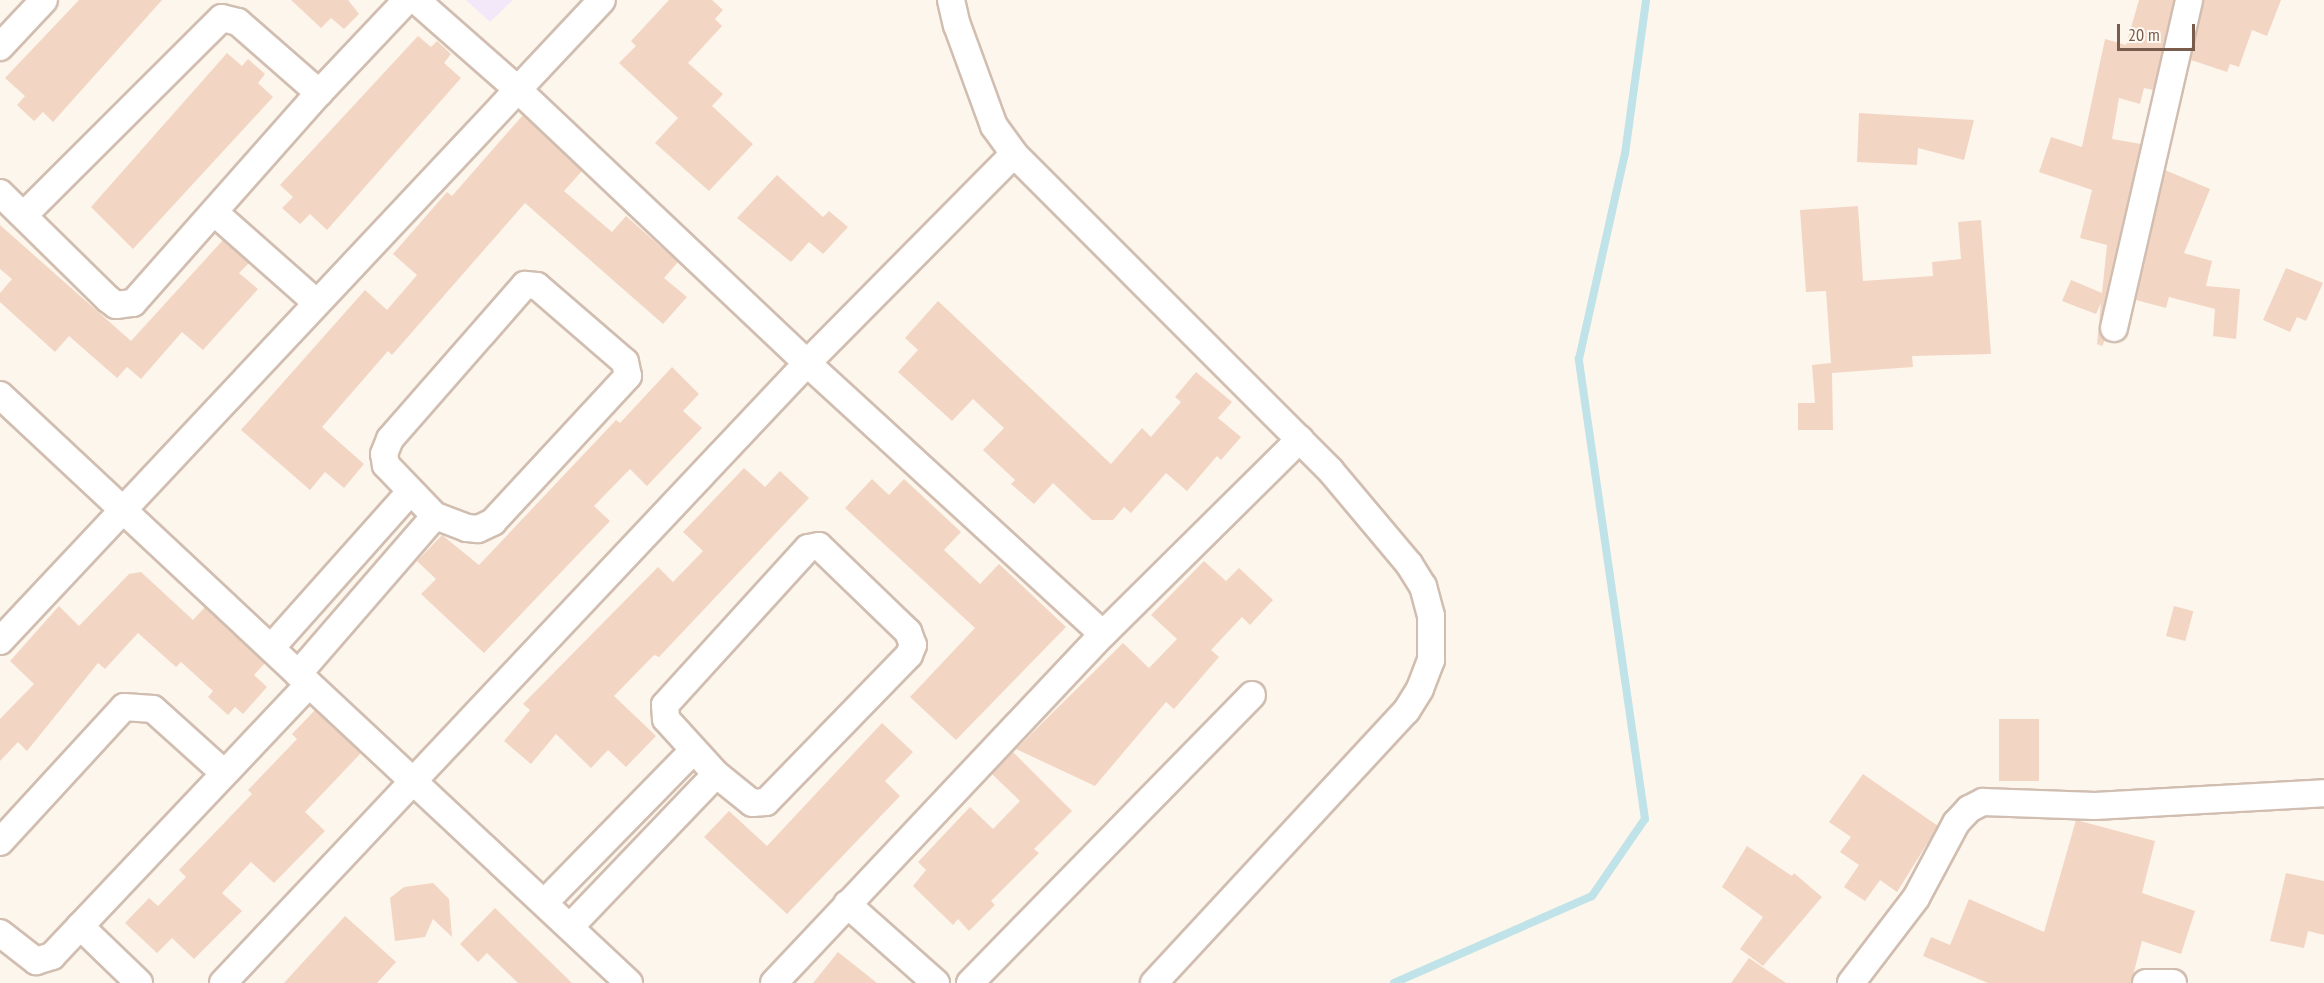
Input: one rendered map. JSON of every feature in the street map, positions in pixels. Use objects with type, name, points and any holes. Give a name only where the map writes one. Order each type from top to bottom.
[{"type":"street","points":[[0,47],[44,0]]},
{"type":"street","points":[[0,193],[108,299],[126,306],[138,300],[318,93],[407,0]]},
{"type":"street","points":[[416,0],[517,89],[807,363],[1103,634]]},
{"type":"street","points":[[0,641],[602,0]]},
{"type":"street","points":[[951,0],[957,25],[994,126],[1014,154],[1300,439],[1402,555],[1423,586],[1431,616],[1431,660],[1420,689],[1406,711],[1154,983]]},
{"type":"street","points":[[2114,328],[2189,0]]},
{"type":"street","points":[[24,215],[222,18],[238,22],[318,93]]},
{"type":"street","points":[[223,983],[410,780],[807,363],[1014,154]]},
{"type":"street","points":[[214,212],[317,303]]},
{"type":"street","points":[[525,285],[537,286],[626,362],[630,371],[625,382],[493,522],[478,529],[467,528],[435,516],[409,493],[384,459],[390,439],[525,285]]},
{"type":"street","points":[[0,395],[629,983]]},
{"type":"street","points":[[774,983],[1103,634],[1300,439]]},
{"type":"street","points":[[271,648],[409,493]]},
{"type":"street","points":[[0,933],[26,956],[44,961],[224,773],[304,679],[435,516]]},
{"type":"street","points":[[808,548],[825,549],[908,632],[913,645],[909,655],[766,802],[752,803],[716,774],[694,750],[666,719],[664,705],[669,696],[808,548]]},
{"type":"street","points":[[970,983],[1252,695]]},
{"type":"street","points":[[0,842],[110,718],[124,707],[153,709],[224,773]]},
{"type":"street","points":[[544,903],[694,750]]},
{"type":"street","points":[[570,927],[716,774]]},
{"type":"street","points":[[1851,983],[1916,898],[1956,823],[1969,809],[1983,802],[2096,806],[2324,793]]},
{"type":"street","points":[[847,904],[936,983]]},
{"type":"street","points":[[80,926],[139,983]]},
{"type":"street","points":[[2146,983],[2174,983]]},
{"type":"shaded area","points":[[466,0],[513,0],[490,22]]},
{"type":"building","points":[[79,0],[162,0],[53,122],[43,112],[34,121],[17,105],[25,96],[5,78]]},
{"type":"building","points":[[291,0],[348,0],[359,14],[344,29],[331,18],[321,28]]},
{"type":"building","points":[[669,0],[712,0],[723,10],[715,19],[722,26],[688,63],[723,94],[712,106],[753,144],[709,191],[655,143],[678,118],[619,63],[636,46],[631,41]]},
{"type":"building","points":[[2139,0],[2174,0],[2153,90],[2144,88],[2140,104],[2119,98],[2112,139],[2141,144],[2099,325],[2105,340],[2102,346],[2097,344],[2101,303],[2096,314],[2062,301],[2071,280],[2102,293],[2107,245],[2080,238],[2092,190],[2039,172],[2051,137],[2082,147],[2105,39],[2126,45]]},
{"type":"building","points":[[2204,0],[2281,0],[2267,36],[2252,30],[2239,67],[2230,64],[2227,72],[2191,60]]},
{"type":"building","points":[[418,36],[431,47],[437,41],[451,54],[444,63],[461,78],[327,230],[310,214],[300,224],[282,208],[293,197],[280,185]]},
{"type":"building","points":[[227,53],[242,66],[248,59],[265,74],[258,83],[273,97],[133,249],[91,207]]},
{"type":"building","points":[[1859,113],[1974,120],[1964,160],[1918,148],[1917,165],[1857,162]]},
{"type":"building","points":[[523,115],[582,171],[564,191],[612,232],[626,216],[678,262],[664,278],[687,297],[663,324],[525,203],[392,355],[388,351],[322,427],[364,464],[344,488],[325,472],[310,490],[241,430],[365,290],[387,310],[417,275],[393,254],[447,192],[452,196]]},
{"type":"building","points":[[2165,170],[2210,189],[2184,253],[2212,261],[2206,286],[2240,289],[2236,339],[2213,336],[2215,309],[2169,297],[2166,308],[2136,300]]},
{"type":"building","points":[[777,175],[823,217],[829,211],[848,227],[823,254],[809,242],[791,262],[737,218]]},
{"type":"building","points":[[1858,206],[1863,281],[1933,276],[1932,262],[1961,259],[1958,222],[1981,220],[1991,354],[1912,356],[1913,367],[1832,373],[1833,430],[1798,430],[1798,403],[1815,403],[1812,365],[1831,363],[1826,291],[1806,292],[1800,210]]},
{"type":"building","points":[[0,225],[131,341],[223,240],[249,263],[239,273],[258,289],[203,350],[182,332],[141,379],[127,367],[117,378],[69,336],[55,352],[0,302],[0,293],[12,279],[0,269]]},
{"type":"building","points":[[2286,268],[2323,283],[2306,321],[2297,317],[2290,332],[2263,320]]},
{"type":"building","points":[[938,301],[1111,464],[1142,428],[1151,437],[1181,402],[1175,397],[1196,372],[1232,402],[1218,418],[1241,437],[1221,460],[1217,456],[1187,491],[1166,473],[1131,513],[1124,507],[1113,520],[1092,520],[1053,483],[1034,504],[1011,484],[1015,480],[983,450],[1004,428],[973,399],[952,421],[898,372],[918,350],[905,338]]},
{"type":"building","points":[[672,367],[699,394],[683,411],[702,428],[647,486],[630,469],[594,506],[610,521],[484,653],[421,594],[436,579],[417,561],[442,535],[479,565],[616,420],[620,423]]},
{"type":"building","points":[[744,468],[765,487],[780,471],[809,498],[659,657],[654,655],[614,696],[656,736],[626,767],[608,750],[591,768],[556,734],[531,764],[504,741],[530,710],[523,704],[658,567],[673,582],[703,551],[683,532]]},
{"type":"building","points":[[872,479],[889,495],[904,479],[961,532],[944,550],[980,584],[999,564],[1066,627],[956,740],[910,697],[975,628],[845,508]]},
{"type":"building","points":[[1204,561],[1226,581],[1239,568],[1273,600],[1250,625],[1242,617],[1211,650],[1219,657],[1174,709],[1166,702],[1095,786],[1016,749],[1123,643],[1149,668],[1177,639],[1151,615]]},
{"type":"building","points":[[141,572],[193,620],[205,607],[265,663],[254,675],[267,687],[243,714],[235,707],[228,715],[208,697],[213,691],[181,662],[176,667],[138,633],[105,669],[98,663],[27,751],[18,742],[0,761],[0,719],[34,684],[10,661],[59,606],[79,626],[129,574]]},
{"type":"building","points":[[2174,606],[2193,611],[2185,641],[2166,636]]},
{"type":"building","points":[[315,710],[361,753],[305,812],[325,831],[274,883],[251,862],[222,893],[242,911],[194,959],[172,938],[157,953],[125,923],[149,898],[158,906],[186,877],[179,870],[252,794],[248,790],[297,739],[292,734]]},
{"type":"building","points":[[1999,719],[2039,719],[2039,781],[1999,781]]},
{"type":"building","points":[[882,723],[913,752],[885,781],[900,796],[787,914],[704,837],[729,811],[767,846]]},
{"type":"building","points":[[1013,752],[1072,811],[1034,849],[1039,853],[991,901],[995,905],[969,931],[958,919],[953,925],[913,886],[926,870],[918,862],[970,807],[993,829],[1020,801],[992,774]]},
{"type":"building","points":[[1863,774],[1938,826],[1897,892],[1880,880],[1865,901],[1844,887],[1859,865],[1840,852],[1851,837],[1829,822]]},
{"type":"building","points":[[2076,820],[2155,841],[2142,893],[2195,911],[2181,954],[2142,941],[2131,983],[1988,983],[1923,956],[1931,937],[1950,945],[1969,899],[2044,932]]},
{"type":"building","points":[[1747,846],[1792,876],[1794,873],[1822,897],[1763,966],[1740,949],[1763,917],[1722,887]]},
{"type":"building","points":[[2286,873],[2324,881],[2324,935],[2308,931],[2304,948],[2270,941]]},
{"type":"building","points":[[433,883],[449,899],[452,937],[433,919],[425,937],[395,941],[390,898],[404,887]]},
{"type":"building","points":[[495,908],[572,983],[518,983],[487,953],[478,962],[460,944]]},
{"type":"building","points":[[345,916],[396,962],[377,983],[284,983]]},
{"type":"building","points":[[838,952],[877,983],[813,983]]},
{"type":"building","points":[[1749,958],[1786,983],[1731,983]]},
{"type":"waterway","points":[[1394,983],[1592,896],[1645,819],[1579,359],[1625,154],[1646,0]]}]
